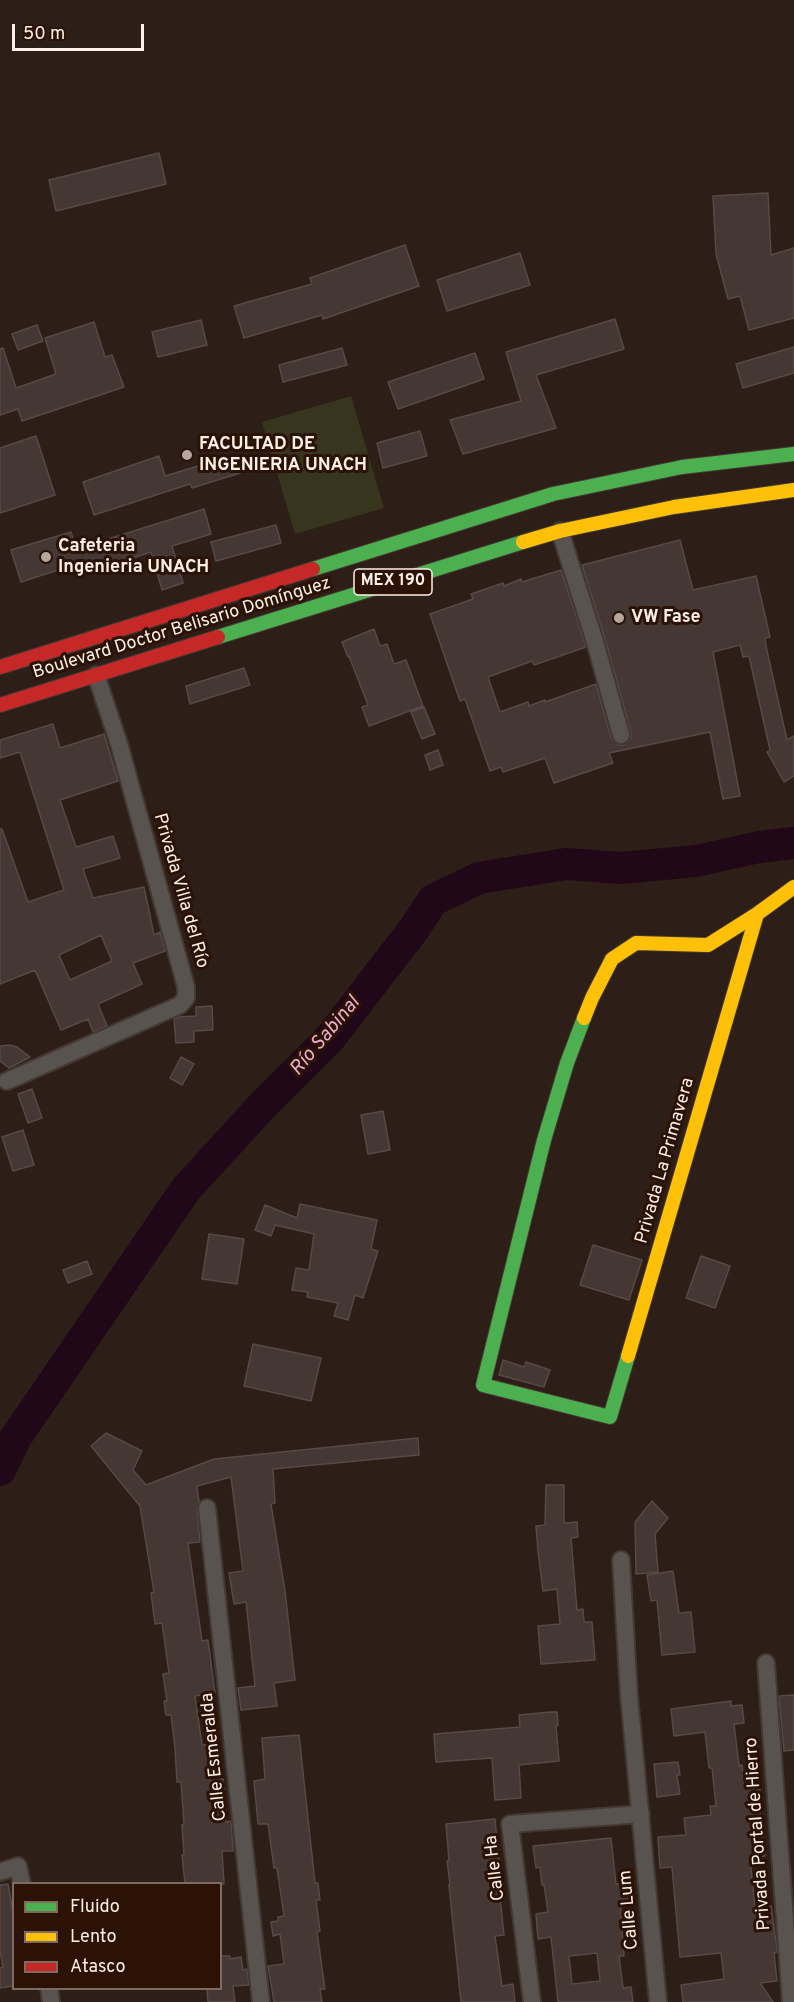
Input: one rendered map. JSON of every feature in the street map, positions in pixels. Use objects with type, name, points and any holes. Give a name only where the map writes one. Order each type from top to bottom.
[{"type":"main road","name":"Boulevard Doctor Belisario Domínguez","points":[[0,667],[552,494],[682,467],[794,454]]},
{"type":"main road","name":"Boulevard Doctor Belisario Domínguez","points":[[0,705],[560,531],[674,507],[794,490]]},
{"type":"main road","points":[[757,914],[794,887]]},
{"type":"main road","name":"Privada La Primavera","points":[[757,914],[610,1417],[483,1385],[544,1140],[567,1064],[592,998],[612,959],[636,943],[708,945],[757,914]]},
{"type":"street","points":[[560,531],[621,735]]},
{"type":"street","name":"Privada Villa del Río","points":[[7,1081],[180,1005],[186,998],[186,987],[119,744],[96,675]]},
{"type":"street","name":"Calle Esmeralda","points":[[207,1508],[261,2002]]},
{"type":"street","name":"Calle Lum","points":[[621,1560],[629,1696],[658,2002]]},
{"type":"street","name":"Privada Portal de Hierro","points":[[766,1662],[791,2002]]},
{"type":"street","name":"Calle Ha","points":[[532,2002],[510,1824],[641,1814]]},
{"type":"street","points":[[0,1872],[18,1866],[22,1882]]},
{"type":"shaded area","points":[[351,396],[384,508],[295,534],[262,422]]},
{"type":"building","points":[[159,153],[166,184],[56,211],[49,180]]},
{"type":"building","points":[[768,193],[771,255],[794,248],[794,318],[749,330],[740,296],[728,299],[716,254],[713,196]]},
{"type":"building","points":[[405,245],[419,286],[323,319],[322,315],[244,338],[234,306],[312,284],[310,278]]},
{"type":"building","points":[[520,253],[530,285],[447,311],[437,280]]},
{"type":"building","points":[[615,319],[624,349],[536,375],[556,428],[463,454],[450,420],[521,401],[506,352]]},
{"type":"building","points":[[201,320],[207,345],[158,357],[152,332]]},
{"type":"building","points":[[94,322],[105,357],[112,355],[124,387],[22,421],[18,409],[0,415],[0,349],[3,348],[16,388],[56,374],[45,338]]},
{"type":"building","points":[[37,325],[43,341],[18,350],[12,334]]},
{"type":"building","points":[[794,347],[794,373],[743,388],[736,364]]},
{"type":"building","points":[[342,348],[347,365],[283,382],[279,365]]},
{"type":"building","points":[[475,353],[484,379],[398,409],[388,382]]},
{"type":"building","points":[[420,431],[427,456],[383,468],[377,443]]},
{"type":"building","points":[[36,436],[55,495],[0,513],[0,448]]},
{"type":"building","points":[[234,455],[240,473],[192,488],[190,484],[94,515],[83,482],[159,456],[165,476]]},
{"type":"building","points":[[204,509],[211,534],[172,546],[183,583],[162,590],[151,552],[95,570],[92,559],[21,582],[11,550],[71,532],[76,549]]},
{"type":"building","points":[[276,525],[281,543],[216,561],[211,542]]},
{"type":"building","points":[[680,540],[693,590],[756,576],[770,637],[765,638],[767,651],[787,740],[794,736],[794,776],[784,782],[767,752],[770,750],[749,656],[743,657],[740,645],[713,652],[740,796],[723,799],[710,732],[609,753],[613,763],[554,783],[545,758],[503,772],[501,767],[490,771],[465,699],[460,701],[430,614],[473,599],[471,594],[503,583],[504,586],[521,579],[522,582],[561,570],[586,647],[534,665],[532,661],[488,677],[500,712],[528,702],[529,706],[545,700],[545,702],[596,684],[611,738],[618,745],[624,745],[631,738],[631,732],[582,565]]},
{"type":"building","points":[[374,629],[380,646],[387,644],[394,664],[406,660],[423,706],[369,726],[362,707],[368,705],[342,642]]},
{"type":"building","points":[[244,668],[250,685],[190,704],[186,686]]},
{"type":"building","points":[[424,707],[435,734],[422,739],[411,712]]},
{"type":"building","points":[[53,724],[60,748],[104,734],[118,781],[60,800],[76,847],[113,836],[120,858],[83,869],[93,898],[144,887],[154,935],[160,932],[165,951],[133,963],[142,984],[98,1004],[107,1026],[93,1032],[88,1019],[61,1030],[35,970],[0,984],[0,829],[2,829],[28,902],[64,890],[20,752],[0,758],[0,740]],"holes":[[[101,935],[112,961],[70,980],[59,955]]]},
{"type":"building","points":[[438,750],[443,765],[430,770],[425,755]]},
{"type":"building","points":[[212,1006],[213,1030],[194,1031],[194,1042],[176,1043],[174,1019],[196,1016],[196,1007]]},
{"type":"building","points":[[0,1046],[17,1047],[30,1057],[9,1068],[0,1061]]},
{"type":"building","points":[[181,1057],[194,1064],[182,1085],[170,1078]]},
{"type":"building","points":[[32,1089],[42,1118],[28,1123],[18,1094]]},
{"type":"building","points":[[383,1111],[390,1150],[368,1154],[361,1115]]},
{"type":"building","points":[[23,1130],[34,1165],[13,1171],[2,1137]]},
{"type":"building","points":[[300,1204],[377,1220],[371,1249],[378,1251],[363,1298],[355,1295],[348,1320],[334,1316],[338,1303],[307,1297],[308,1292],[292,1290],[296,1268],[309,1270],[314,1234],[275,1225],[271,1236],[255,1230],[265,1205],[297,1218]]},
{"type":"building","points":[[209,1234],[244,1239],[237,1284],[202,1279]]},
{"type":"building","points":[[593,1245],[642,1260],[629,1300],[580,1285]]},
{"type":"building","points":[[701,1256],[730,1266],[715,1308],[686,1298]]},
{"type":"building","points":[[87,1261],[92,1274],[68,1283],[63,1270]]},
{"type":"building","points":[[253,1344],[321,1358],[311,1401],[244,1386]]},
{"type":"building","points":[[503,1360],[524,1367],[526,1362],[550,1370],[544,1387],[499,1375]]},
{"type":"building","points":[[106,1433],[142,1451],[133,1470],[146,1485],[214,1459],[418,1438],[419,1455],[273,1469],[275,1503],[271,1504],[285,1591],[295,1680],[274,1683],[277,1706],[241,1710],[238,1688],[255,1686],[246,1602],[234,1604],[229,1573],[243,1571],[231,1477],[197,1486],[200,1542],[188,1543],[202,1641],[208,1640],[215,1693],[195,1696],[202,1745],[207,1745],[210,1781],[223,1779],[226,1822],[231,1821],[233,1851],[222,1851],[224,1884],[222,1882],[185,1882],[181,1782],[177,1782],[171,1715],[166,1715],[164,1701],[167,1701],[163,1674],[169,1673],[162,1623],[155,1624],[151,1593],[154,1592],[140,1506],[91,1446]]},
{"type":"building","points":[[546,1485],[564,1485],[564,1523],[577,1522],[578,1537],[571,1538],[577,1610],[583,1609],[584,1622],[592,1622],[595,1660],[541,1664],[538,1626],[560,1624],[557,1589],[543,1591],[538,1551],[536,1526],[545,1525]]},
{"type":"building","points":[[652,1501],[668,1518],[655,1534],[658,1572],[636,1574],[635,1522]]},
{"type":"building","points":[[673,1571],[679,1613],[691,1612],[695,1652],[662,1655],[657,1600],[651,1601],[647,1575]]},
{"type":"building","points":[[794,1695],[794,1750],[784,1751],[779,1696]]},
{"type":"building","points":[[731,1701],[731,1706],[742,1705],[744,1723],[734,1724],[739,1766],[742,1765],[744,1779],[759,1777],[760,1793],[758,1794],[765,1856],[750,1858],[755,1908],[771,1906],[777,1949],[774,1953],[777,1981],[760,1983],[773,2002],[683,2002],[681,1985],[724,1979],[721,1953],[680,1957],[672,1867],[660,1868],[658,1837],[686,1835],[684,1818],[711,1815],[710,1806],[716,1806],[705,1732],[674,1736],[671,1709]]},
{"type":"building","points":[[557,1712],[559,1761],[519,1765],[521,1798],[495,1800],[492,1758],[436,1762],[434,1734],[520,1727],[519,1715]]},
{"type":"building","points":[[299,1735],[315,1883],[318,1883],[320,1900],[316,1900],[320,1931],[317,1932],[325,1989],[320,1989],[322,2002],[274,2002],[268,1966],[284,1964],[280,1934],[273,1936],[271,1922],[278,1921],[278,1917],[284,1916],[268,1824],[258,1824],[254,1781],[265,1779],[262,1738]]},
{"type":"building","points":[[678,1762],[680,1775],[677,1775],[680,1794],[657,1797],[654,1764]]},
{"type":"building","points":[[495,1819],[504,1897],[500,1897],[504,1935],[495,1936],[502,1986],[513,1984],[515,2002],[461,2002],[449,1885],[446,1824]]},
{"type":"building","points":[[611,1838],[616,1884],[632,1882],[634,1899],[620,1901],[624,1956],[619,1956],[623,1988],[631,1987],[633,2002],[558,2002],[551,1937],[538,1939],[536,1914],[548,1912],[540,1867],[536,1868],[533,1846]],"holes":[[[597,1953],[600,1981],[572,1984],[569,1956]]]},
{"type":"building","points":[[8,1884],[12,1907],[12,1986],[0,1988],[0,1968],[3,1967],[0,1951],[0,1885]]},
{"type":"building","points":[[222,1956],[230,1956],[230,1959],[241,1957],[243,1970],[247,1969],[249,1985],[233,1986],[235,2002],[208,2002],[207,1990],[222,1990]]},
{"type":"waterway","name":"Río Sabinal","points":[[0,1470],[16,1437],[186,1189],[263,1105],[330,1038],[414,929],[433,900],[479,878],[566,864],[621,868],[696,861],[759,847],[794,843]]},
{"type":"traffic: fast","points":[[313,569],[553,494],[682,467],[794,454]]},
{"type":"traffic: fast","points":[[218,637],[523,542]]},
{"type":"traffic: fast","points":[[584,1018],[567,1063],[544,1140],[483,1385],[610,1417],[628,1356]]},
{"type":"traffic: slow","points":[[523,542],[560,531],[674,507],[794,490]]},
{"type":"traffic: slow","points":[[584,1018],[612,959],[636,943],[708,945],[794,887]]},
{"type":"traffic: slow","points":[[628,1356],[757,914]]},
{"type":"traffic: jam","points":[[0,667],[313,569]]},
{"type":"traffic: jam","points":[[0,705],[218,637]]},
{"type":"place","name":"FACULTAD DE INGENIERIA UNACH","points":[[187,455]]},
{"type":"place","name":"Cafeteria Ingenieria UNACH","points":[[46,557]]},
{"type":"place","name":"VW Fase","points":[[619,618]]}]
